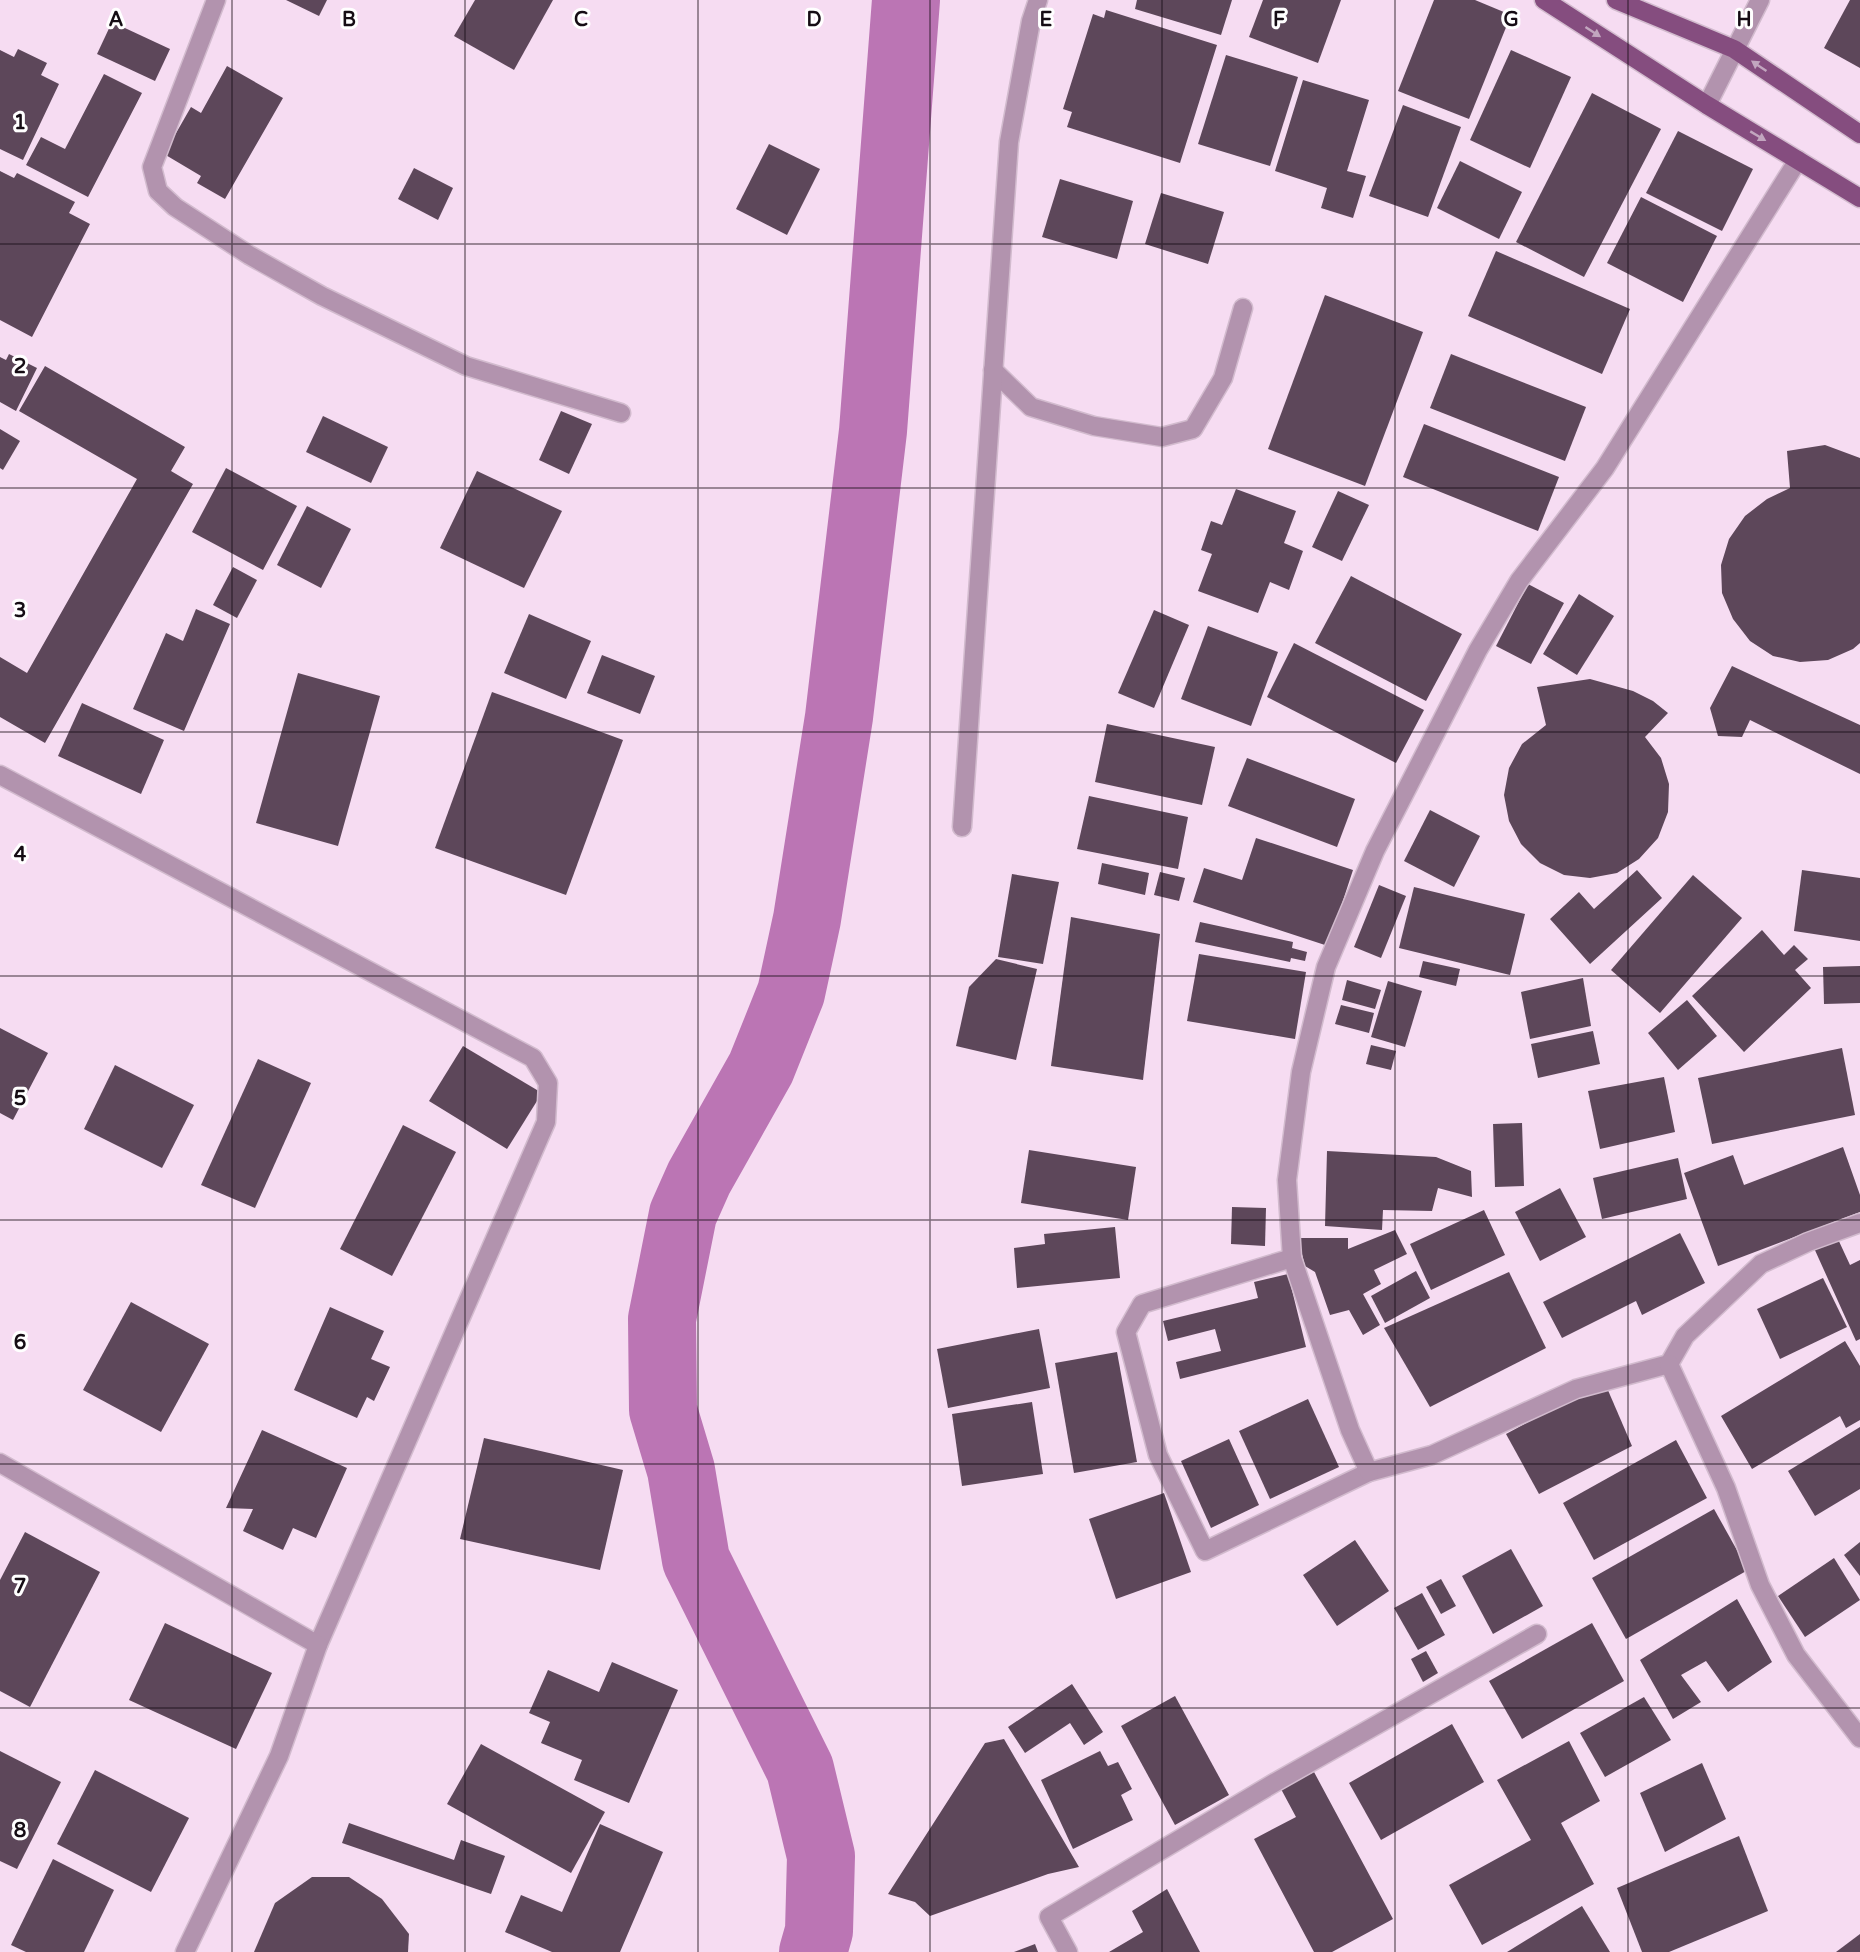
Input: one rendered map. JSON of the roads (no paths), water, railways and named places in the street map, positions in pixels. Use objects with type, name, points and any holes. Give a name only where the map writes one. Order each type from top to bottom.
[{"type":"main road","points":[[1544,0],[1707,105],[1860,198]]},
{"type":"main road","points":[[1616,0],[1734,49],[1860,134]]},
{"type":"street","points":[[216,0],[152,167],[158,191],[175,207],[249,255],[322,296],[466,366],[621,413]]},
{"type":"street","points":[[962,827],[1009,142],[1031,21],[1038,0]]},
{"type":"street","points":[[1707,105],[1760,0]]},
{"type":"street","points":[[1369,1472],[1350,1430],[1292,1258],[1287,1180],[1301,1072],[1326,967],[1375,851],[1478,650],[1519,581],[1605,468],[1798,160]]},
{"type":"street","points":[[993,370],[1030,407],[1094,426],[1162,437],[1193,429],[1223,378],[1243,308]]},
{"type":"street","points":[[0,775],[533,1058],[549,1083],[546,1122],[318,1645],[279,1756],[184,1952]]},
{"type":"street","points":[[1292,1258],[1142,1304],[1126,1332],[1158,1455],[1205,1551],[1369,1472],[1432,1455],[1576,1389],[1669,1364],[1685,1336],[1761,1264],[1808,1242],[1860,1223]]},
{"type":"street","points":[[1669,1364],[1726,1488],[1760,1585],[1796,1655],[1860,1738]]},
{"type":"street","points":[[0,1463],[318,1645]]},
{"type":"street","points":[[1068,1952],[1049,1917],[1284,1777],[1537,1634]]},
{"type":"waterway","points":[[813,1952],[819,1931],[821,1856],[800,1769],[696,1560],[681,1470],[663,1410],[662,1319],[683,1214],[699,1178],[761,1068],[791,993],[807,919],[839,717],[873,431],[906,0]]}]
